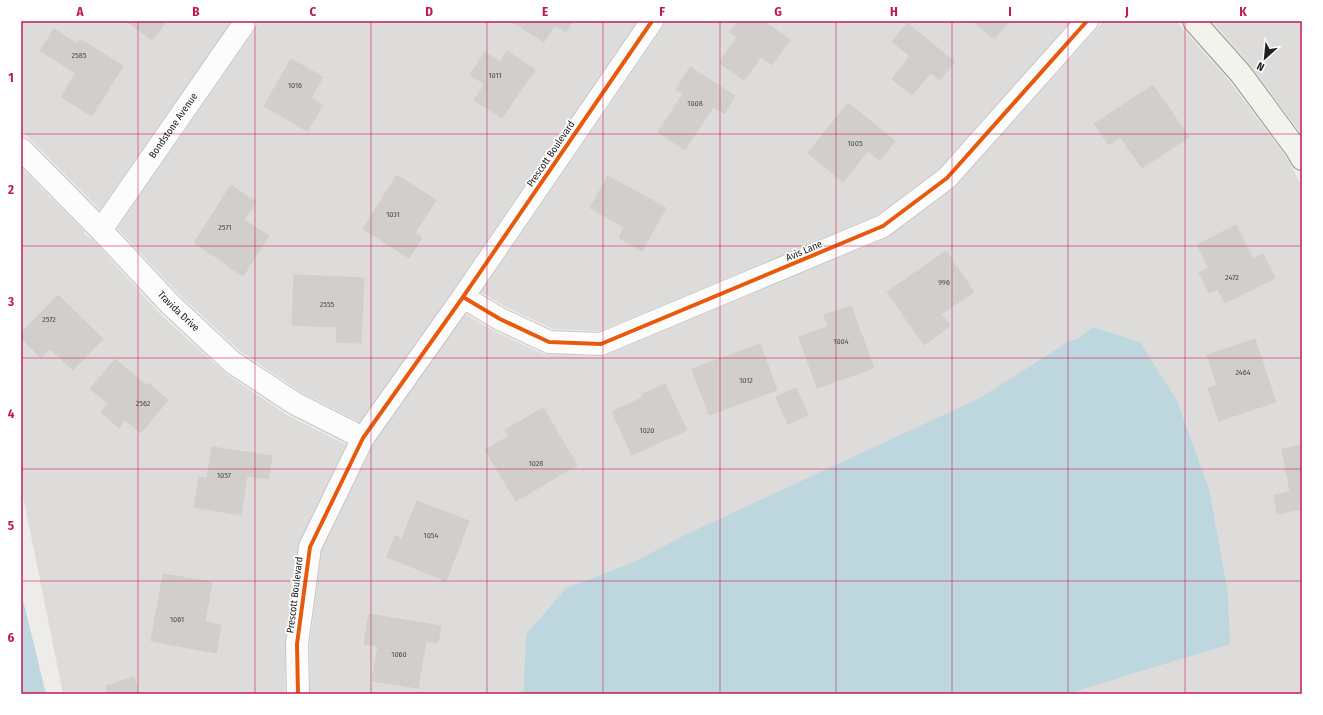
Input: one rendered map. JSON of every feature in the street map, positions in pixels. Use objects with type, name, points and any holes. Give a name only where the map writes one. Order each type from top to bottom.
[{"type":"street","name":"Bondstone Avenue","points":[[101,230],[246,21]]},
{"type":"street","name":"Prescott Boulevard","points":[[298,694],[297,644],[310,547],[363,438],[652,21]]},
{"type":"street","name":"Avis Lane","points":[[462,297],[500,319],[549,342],[601,344],[883,226],[947,178],[1087,21]]},
{"type":"street","points":[[1194,21],[1241,74],[1302,159]]},
{"type":"street","name":"Travida Drive","points":[[21,149],[101,230],[170,304],[232,362],[294,403],[363,438]]},
{"type":"shaded area","points":[[21,21],[232,21],[100,210],[21,130]]},
{"type":"shaded area","points":[[261,21],[638,21],[453,290],[360,422],[301,392],[240,351],[179,294],[117,228]]},
{"type":"shaded area","points":[[667,21],[1071,21],[939,169],[878,215],[600,331],[553,329],[506,307],[481,292]]},
{"type":"shaded area","points":[[1104,21],[1176,21],[1231,83],[1287,158],[1302,187],[1302,694],[1072,694],[1086,688],[1140,342],[1093,327],[1076,340],[1071,340],[981,398],[634,562],[566,588],[526,634],[523,694],[310,694],[310,644],[321,550],[373,445],[465,314],[494,331],[543,354],[599,357],[886,238],[955,187]]},
{"type":"shaded area","points":[[1212,21],[1302,21],[1302,135],[1250,65]]},
{"type":"shaded area","points":[[21,168],[85,232],[84,234],[93,240],[161,315],[225,373],[287,415],[346,445],[298,547],[285,646],[285,694],[63,694],[21,486]]},
{"type":"water","points":[[1093,327],[1140,342],[1177,401],[1209,489],[1228,593],[1230,644],[1086,688],[1072,694],[523,694],[526,634],[566,588],[634,562],[687,534],[980,398],[1071,340],[1076,340]]},
{"type":"water","points":[[21,592],[46,694],[21,694]]},
{"type":"building","points":[[127,21],[167,21],[152,40]]},
{"type":"building","points":[[511,21],[573,21],[566,32],[555,25],[544,42]]},
{"type":"building","points":[[738,21],[763,21],[790,40],[772,65],[761,57],[744,80],[719,63],[737,37],[730,32]]},
{"type":"building","points":[[973,21],[1010,21],[994,39]]},
{"type":"building","points":[[907,23],[955,62],[940,80],[931,73],[912,95],[892,79],[910,56],[892,42]]},
{"type":"building","points":[[54,29],[77,44],[80,39],[123,66],[92,116],[61,97],[76,73],[40,51]]},
{"type":"building","points":[[507,51],[535,70],[502,118],[474,100],[485,84],[470,75],[485,52],[500,62]]},
{"type":"building","points":[[291,59],[323,77],[311,98],[323,105],[307,131],[264,106]]},
{"type":"building","points":[[690,67],[735,96],[724,114],[713,107],[685,150],[658,132],[683,94],[676,89]]},
{"type":"building","points":[[1153,85],[1189,137],[1142,168],[1120,137],[1109,145],[1094,124]]},
{"type":"building","points":[[848,103],[895,141],[880,160],[868,151],[843,182],[808,153]]},
{"type":"building","points":[[397,175],[436,200],[415,233],[422,238],[409,258],[363,229]]},
{"type":"building","points":[[608,176],[666,208],[642,251],[619,238],[624,227],[590,208]]},
{"type":"building","points":[[231,185],[256,202],[244,220],[269,236],[243,276],[194,243]]},
{"type":"building","points":[[1236,225],[1253,259],[1263,254],[1275,278],[1225,303],[1218,289],[1209,293],[1199,273],[1209,268],[1197,245]]},
{"type":"building","points":[[946,251],[974,292],[941,314],[950,326],[924,345],[887,292]]},
{"type":"building","points":[[294,275],[364,278],[361,343],[336,342],[337,327],[292,325]]},
{"type":"building","points":[[58,295],[103,339],[73,370],[50,349],[41,358],[21,338],[21,333]]},
{"type":"building","points":[[851,306],[874,368],[817,388],[799,337],[828,326],[824,315]]},
{"type":"building","points":[[1255,339],[1276,402],[1219,421],[1208,388],[1217,385],[1207,355]]},
{"type":"building","points":[[760,344],[777,390],[709,415],[692,369]]},
{"type":"building","points":[[115,359],[146,385],[148,383],[168,400],[141,433],[125,420],[119,428],[101,412],[108,403],[90,389]]},
{"type":"building","points":[[665,384],[687,430],[632,455],[612,412],[643,397],[642,394]]},
{"type":"building","points":[[796,388],[808,415],[788,424],[776,397]]},
{"type":"building","points":[[543,408],[577,465],[516,501],[485,450],[509,436],[505,430]]},
{"type":"building","points":[[1302,445],[1302,509],[1277,514],[1274,495],[1290,492],[1282,449]]},
{"type":"building","points":[[212,447],[272,456],[268,479],[247,476],[241,515],[194,507],[199,477],[207,478]]},
{"type":"building","points":[[417,501],[469,521],[446,581],[387,557],[395,536],[402,539]]},
{"type":"building","points":[[163,574],[212,582],[205,622],[221,625],[216,653],[151,641]]},
{"type":"building","points":[[369,614],[441,626],[438,643],[426,641],[418,688],[372,681],[378,646],[364,644]]},
{"type":"building","points":[[134,677],[139,694],[108,694],[106,686]]},
{"type":"cycle path","points":[[298,694],[297,644],[310,547],[363,438],[463,297],[652,21]]},
{"type":"cycle path","points":[[463,297],[500,319],[549,342],[601,344],[883,226],[947,178],[1087,21]]}]
